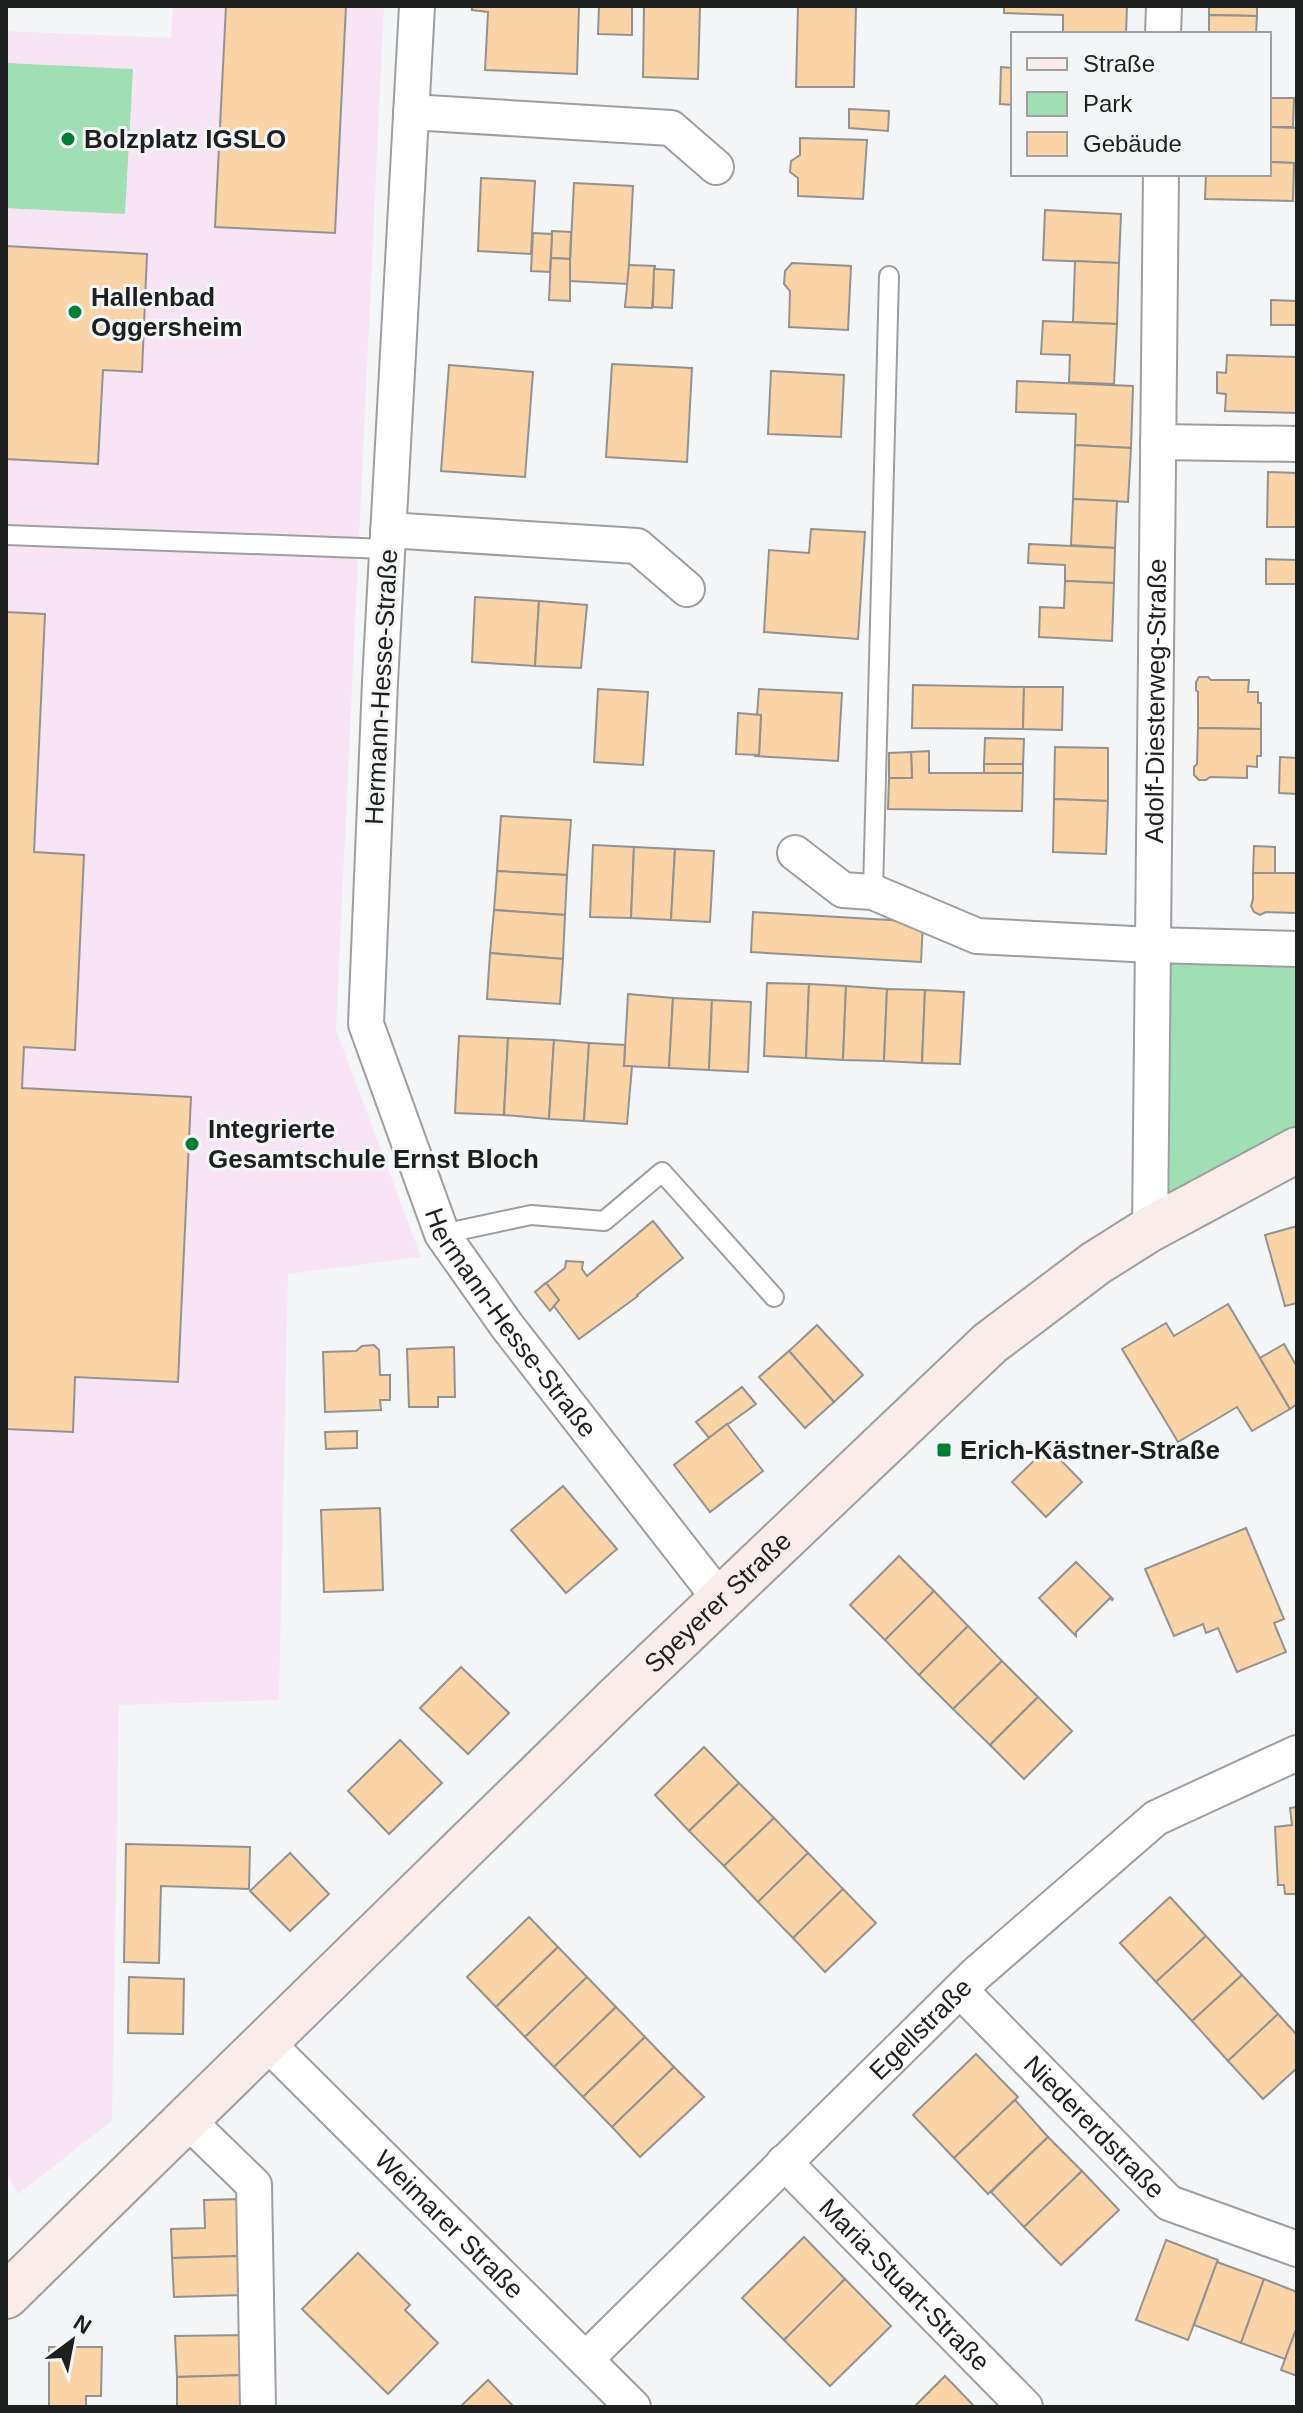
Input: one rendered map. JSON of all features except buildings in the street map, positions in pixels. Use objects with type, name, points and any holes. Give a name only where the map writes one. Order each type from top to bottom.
[{"type":"street","name":"Hermann-Hesse-Straße","points":[[417,6],[387,540],[366,1024],[442,1234],[507,1326],[720,1599]]},
{"type":"street","points":[[1163,32],[1164,6]]},
{"type":"street","points":[[411,112],[671,128],[716,167]]},
{"type":"street","name":"Adolf-Diesterweg-Straße","points":[[1150,1229],[1161,176]]},
{"type":"street","points":[[1158,442],[1297,444]]},
{"type":"street","name":"Hermann-Hesse-Straße","points":[[387,540],[637,546],[687,589]]},
{"type":"street","points":[[795,853],[843,890],[873,892],[977,936],[1297,949]]},
{"type":"street","name":"Speyerer Straße","points":[[6,2296],[720,1599],[990,1343],[1096,1263],[1150,1229],[1297,1150]]},
{"type":"street","name":"Egellstraße","points":[[586,2359],[960,1990],[1156,1818],[1297,1753]]},
{"type":"street","name":"Niedererdstraße","points":[[960,1990],[1169,2203],[1297,2249]]},
{"type":"street","name":"Weimarer Straße","points":[[265,2041],[633,2407]]},
{"type":"street","points":[[186,2119],[254,2185],[258,2407]]},
{"type":"street","name":"Maria-Stuart-Straße","points":[[784,2162],[1025,2407]]},
{"type":"lane","points":[[873,892],[889,276]]},
{"type":"lane","points":[[6,535],[387,540]]},
{"type":"lane","points":[[442,1234],[531,1215],[604,1221],[662,1172],[774,1297]]},
{"type":"shaded area","name":"Integrierte Gesamtschule Ernst Bloch","points":[[173,6],[384,6],[336,1030],[421,1257],[288,1274],[279,1700],[119,1705],[112,2121],[18,2194],[6,2172],[6,31],[171,38]]},
{"type":"green space","name":"Bolzplatz IGSLO","points":[[6,63],[133,69],[125,214],[6,208]]},
{"type":"green space","points":[[1164,959],[1297,963],[1297,1135],[1162,1208]]},
{"type":"place","name":"Bolzplatz IGSLO","points":[[68,139]]},
{"type":"place","name":"Hallenbad Oggersheim","points":[[75,312]]},
{"type":"place","name":"Integrierte Gesamtschule Ernst Bloch","points":[[192,1144]]},
{"type":"place","name":"Erich-Kästner-Straße","points":[[944,1450]]}]
